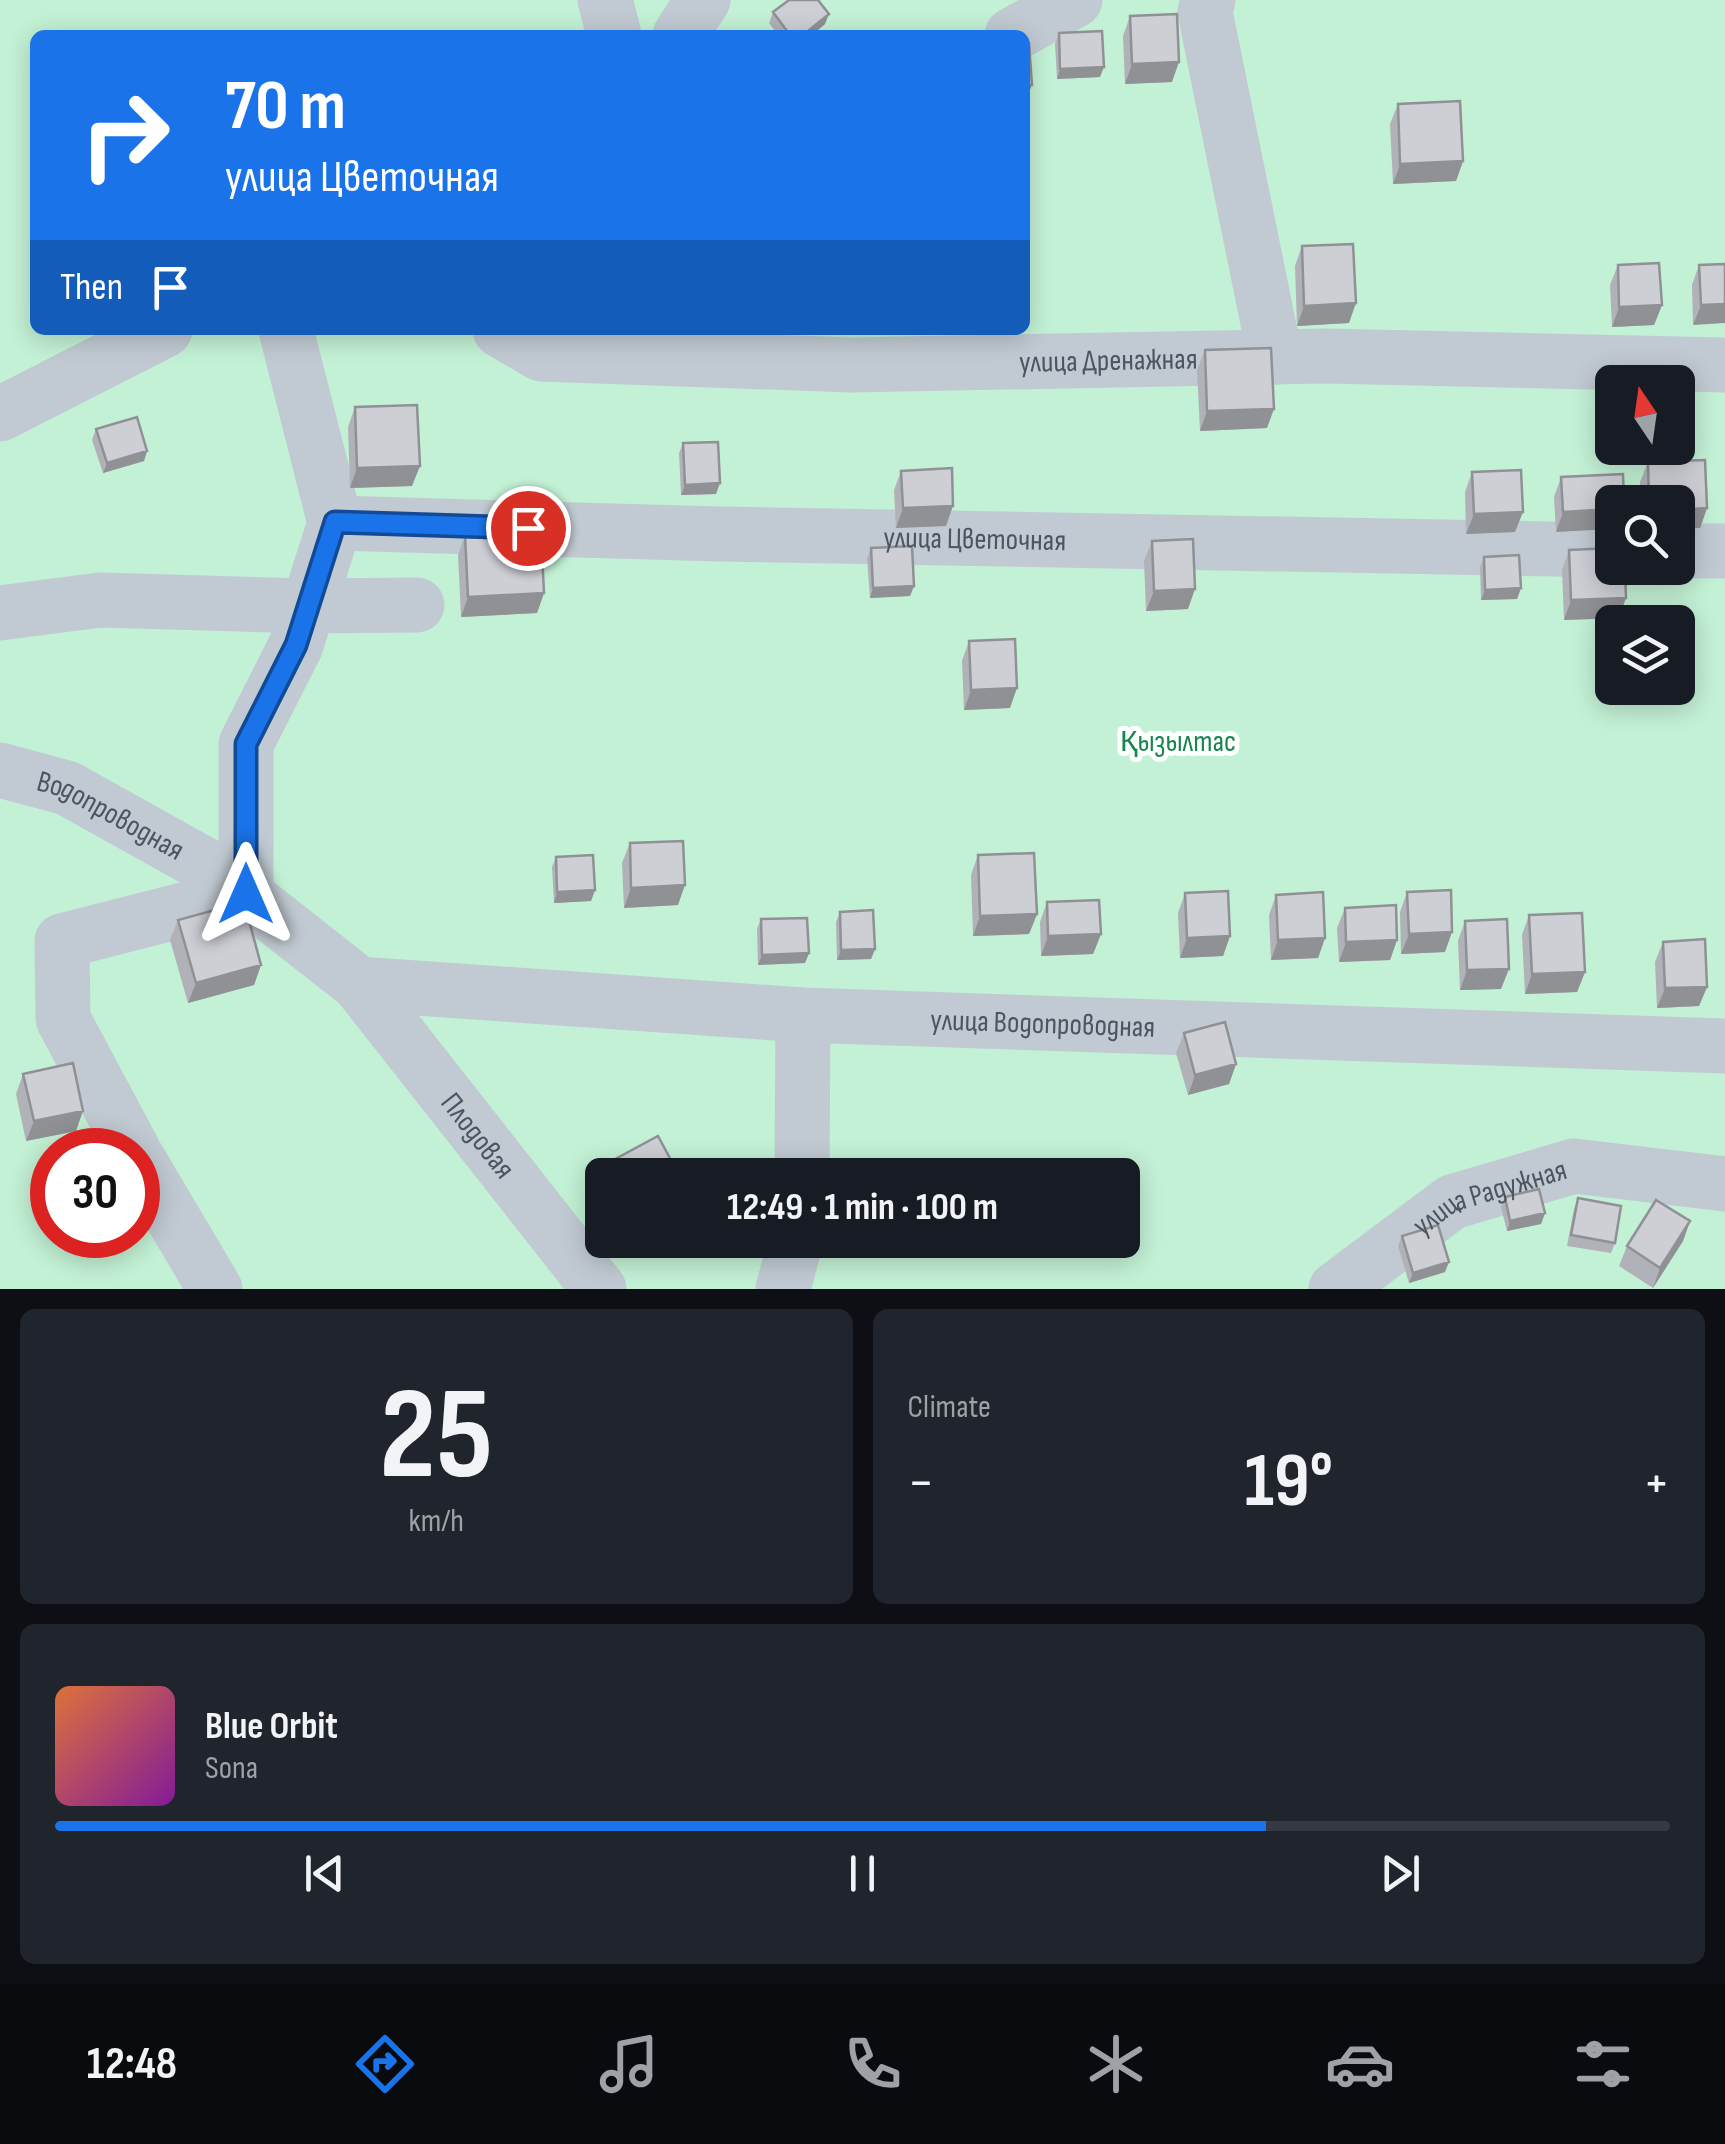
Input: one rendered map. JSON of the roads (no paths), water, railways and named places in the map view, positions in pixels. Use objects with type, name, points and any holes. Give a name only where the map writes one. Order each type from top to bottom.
[{"type":"street","points":[[605,0],[613,30]]},
{"type":"street","points":[[683,30],[703,0]]},
{"type":"street","points":[[1021,30],[1075,0]]},
{"type":"street","points":[[1208,0],[1205,12],[1276,357]]},
{"type":"street","points":[[0,414],[155,335]]},
{"type":"street","points":[[121,1128],[63,1018],[62,941],[246,894],[246,744],[296,645],[335,522],[287,335]]},
{"type":"street","name":"улица Дренажная","points":[[509,335],[541,354],[851,365],[1276,357],[1725,365]]},
{"type":"street","name":"улица Цветочная","points":[[335,522],[720,534],[1595,550]]},
{"type":"street","points":[[1695,551],[1725,551]]},
{"type":"street","points":[[0,614],[100,600],[308,606],[418,604]]},
{"type":"street","name":"Водопроводная","points":[[0,770],[67,788],[214,870],[359,984]]},
{"type":"street","name":"улица Водопроводная","points":[[359,984],[803,1015],[1725,1046]]},
{"type":"street","name":"Плодовая","points":[[359,984],[599,1289]]},
{"type":"street","points":[[802,1158],[803,1015]]},
{"type":"street","name":"улица Радужная","points":[[1336,1289],[1452,1202],[1574,1166],[1725,1184]]},
{"type":"street","points":[[160,1197],[214,1289]]},
{"type":"street","points":[[783,1289],[791,1258]]},
{"type":"park label","name":"Қызылтас","points":[[1178,741]]}]
